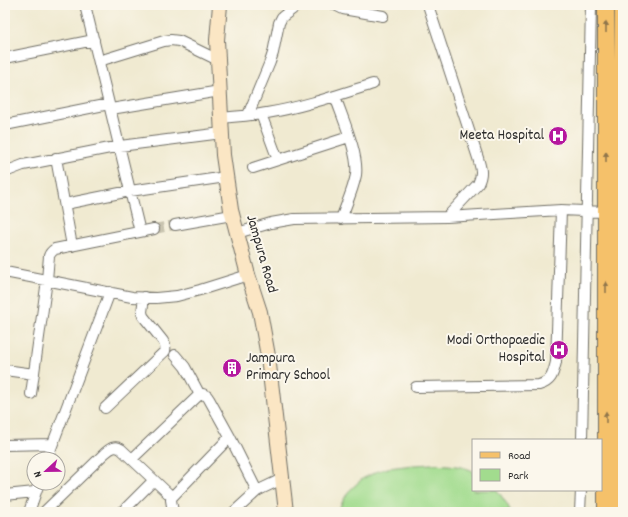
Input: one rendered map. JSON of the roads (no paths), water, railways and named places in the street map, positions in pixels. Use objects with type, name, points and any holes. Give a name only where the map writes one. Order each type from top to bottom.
[{"type":"main road","points":[[606,5],[616,178],[618,293],[618,512]]},
{"type":"main road","points":[[606,512],[606,212],[616,178],[623,38],[623,5]]},
{"type":"street","points":[[85,5],[140,232]]},
{"type":"street","name":"Jampura Road","points":[[220,5],[217,40],[223,155],[232,215],[248,275],[260,312],[268,356],[286,512]]},
{"type":"street","points":[[248,115],[270,62],[279,23],[282,17],[298,5]]},
{"type":"street","points":[[335,5],[343,9],[383,16]]},
{"type":"street","points":[[428,5],[481,170],[481,178],[478,184],[447,217]]},
{"type":"street","points":[[582,439],[591,5]]},
{"type":"street","points":[[5,58],[94,40]]},
{"type":"street","points":[[99,61],[171,40],[179,41],[218,60]]},
{"type":"street","points":[[221,118],[261,114],[295,108],[373,84]]},
{"type":"street","points":[[5,125],[110,107],[220,91]]},
{"type":"street","points":[[335,96],[356,163],[356,174],[342,219]]},
{"type":"street","points":[[261,114],[278,160]]},
{"type":"street","points":[[5,172],[23,165],[120,146],[222,133]]},
{"type":"street","points":[[253,168],[349,137]]},
{"type":"street","points":[[56,158],[72,246]]},
{"type":"street","points":[[65,204],[130,191],[226,177]]},
{"type":"street","points":[[416,387],[539,385],[549,380],[553,374],[556,362],[561,210]]},
{"type":"street","points":[[237,233],[271,223],[294,219],[447,217],[561,210],[606,212]]},
{"type":"street","points":[[175,225],[232,215]]},
{"type":"street","points":[[31,394],[49,256],[52,251],[154,229]]},
{"type":"street","points":[[5,272],[132,297],[156,298],[177,296],[248,275]]},
{"type":"street","points":[[50,451],[110,292]]},
{"type":"street","points":[[105,408],[165,351],[165,344],[143,316],[142,312],[144,297]]},
{"type":"street","points":[[175,356],[185,367],[200,394],[204,394],[209,399],[257,491]]},
{"type":"street","points":[[5,370],[34,374]]},
{"type":"street","points":[[132,459],[200,394]]},
{"type":"street","points":[[173,512],[172,497],[230,437]]},
{"type":"street","points":[[5,445],[52,444]]},
{"type":"street","points":[[44,512],[105,453],[111,448],[117,447],[132,459],[172,497]]},
{"type":"street","points":[[234,512],[257,491],[282,479]]},
{"type":"street","points":[[122,512],[154,480]]},
{"type":"street","points":[[5,496],[26,491]]},
{"type":"street","points":[[29,512],[36,491]]},
{"type":"street","points":[[580,512],[581,491]]},
{"type":"tunnel","points":[[154,229],[175,225]]},
{"type":"place","name":"Meeta Hospital","points":[[558,136]]},
{"type":"place","name":"Modi Orthopaedic Hospital","points":[[559,350]]},
{"type":"place","name":"Jampura Primary School","points":[[232,368]]}]
